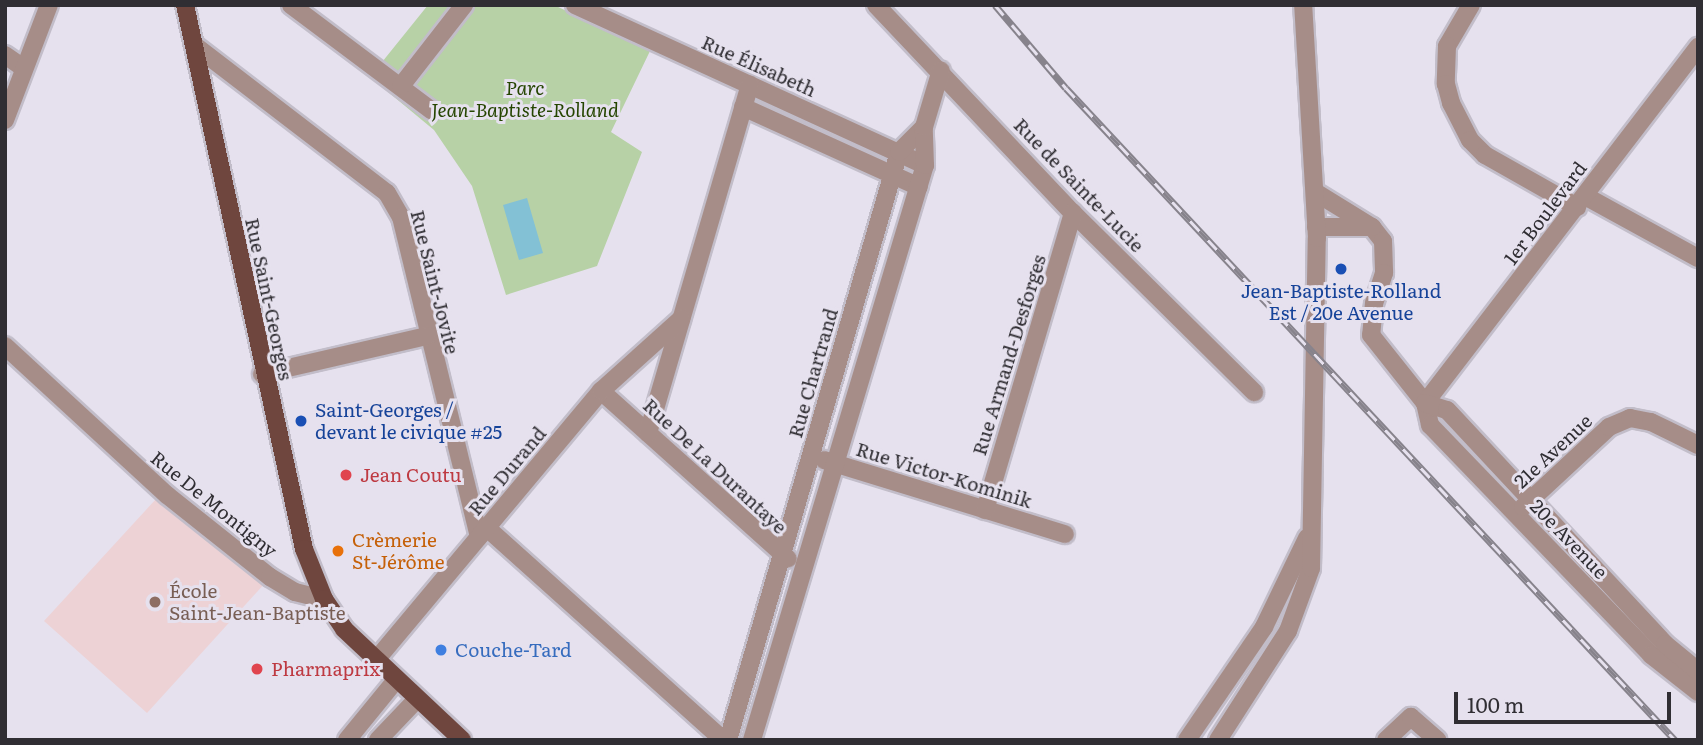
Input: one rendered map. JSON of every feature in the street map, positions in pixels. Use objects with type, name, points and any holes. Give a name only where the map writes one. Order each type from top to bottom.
[{"type":"main road","name":"Rue Saint-Georges","points":[[185,5],[262,374],[304,550],[324,599]]},
{"type":"main road","points":[[324,599],[344,629],[461,740]]},
{"type":"street","points":[[5,120],[22,67],[49,5]]},
{"type":"street","points":[[290,5],[432,111]]},
{"type":"street","points":[[401,86],[464,5]]},
{"type":"street","name":"Rue Élisabeth","points":[[575,5],[925,165]]},
{"type":"street","name":"Rue de Sainte-Lucie","points":[[876,5],[941,70],[1073,213],[1254,392]]},
{"type":"street","points":[[1199,723],[1219,738],[1288,631],[1311,568],[1317,358],[1316,228],[1303,5]]},
{"type":"street","points":[[1471,5],[1447,46],[1446,84],[1457,115],[1470,140],[1485,155],[1698,258]]},
{"type":"street","name":"Rue Saint-Jovite","points":[[194,45],[387,193],[401,217],[428,336],[483,532]]},
{"type":"street","name":"1er Boulevard","points":[[1425,404],[1698,47]]},
{"type":"street","points":[[5,55],[22,67]]},
{"type":"street","name":"Rue Chartrand","points":[[752,740],[919,187],[925,165],[924,127],[941,70]]},
{"type":"street","points":[[648,433],[750,85]]},
{"type":"street","points":[[743,107],[919,187]]},
{"type":"street","name":"Rue Chartrand","points":[[725,740],[899,152],[924,127]]},
{"type":"street","points":[[1315,192],[1372,227]]},
{"type":"street","name":"Rue Armand-Desforges","points":[[985,510],[1073,213]]},
{"type":"street","points":[[1316,228],[1372,227]]},
{"type":"street","name":"20e Avenue","points":[[1372,227],[1383,242],[1386,260],[1371,335],[1425,404],[1430,425],[1651,655],[1698,692]]},
{"type":"street","name":"Rue Durand","points":[[376,660],[601,391],[681,319]]},
{"type":"street","points":[[262,374],[428,336]]},
{"type":"street","name":"Rue De Montigny","points":[[5,346],[178,504],[270,577],[295,592],[324,599]]},
{"type":"street","name":"Rue De La Durantaye","points":[[601,391],[781,556],[804,568]]},
{"type":"street","name":"20e Avenue","points":[[1425,404],[1447,410],[1665,644],[1698,671]]},
{"type":"street","name":"21e Avenue","points":[[1516,514],[1609,427],[1630,418],[1651,422],[1698,445]]},
{"type":"street","name":"Rue Victor-Kominik","points":[[810,456],[1065,534]]},
{"type":"street","points":[[483,532],[725,740]]},
{"type":"street","points":[[1187,740],[1264,627],[1310,532]]},
{"type":"street","points":[[756,639],[780,645]]},
{"type":"street","points":[[348,740],[396,680]]},
{"type":"street","points":[[378,740],[417,699]]},
{"type":"street","points":[[1387,740],[1411,717],[1437,740]]},
{"type":"shaded area","name":"École Saint-Jean-Baptiste","points":[[156,499],[266,582],[147,713],[44,621]]},
{"type":"green space","name":"Parc Jean-Baptiste-Rolland","points":[[428,5],[554,5],[650,51],[611,132],[642,152],[597,266],[506,295],[472,186],[434,130],[370,77]]},
{"type":"water","points":[[527,198],[543,253],[519,260],[503,205]]},
{"type":"railway","points":[[995,5],[1066,88],[1675,740]]},
{"type":"place","name":"Jean-Baptiste-Rolland Est / 20e Avenue","points":[[1341,269]]},
{"type":"place","name":"Saint-Georges / devant le civique #25","points":[[301,421]]},
{"type":"place","name":"Jean Coutu","points":[[346,475]]},
{"type":"place","name":"Crèmerie St-Jérôme","points":[[338,551]]},
{"type":"place","name":"École Saint-Jean-Baptiste","points":[[155,602]]},
{"type":"place","name":"Couche-Tard","points":[[441,650]]},
{"type":"place","name":"Pharmaprix","points":[[257,669]]}]
